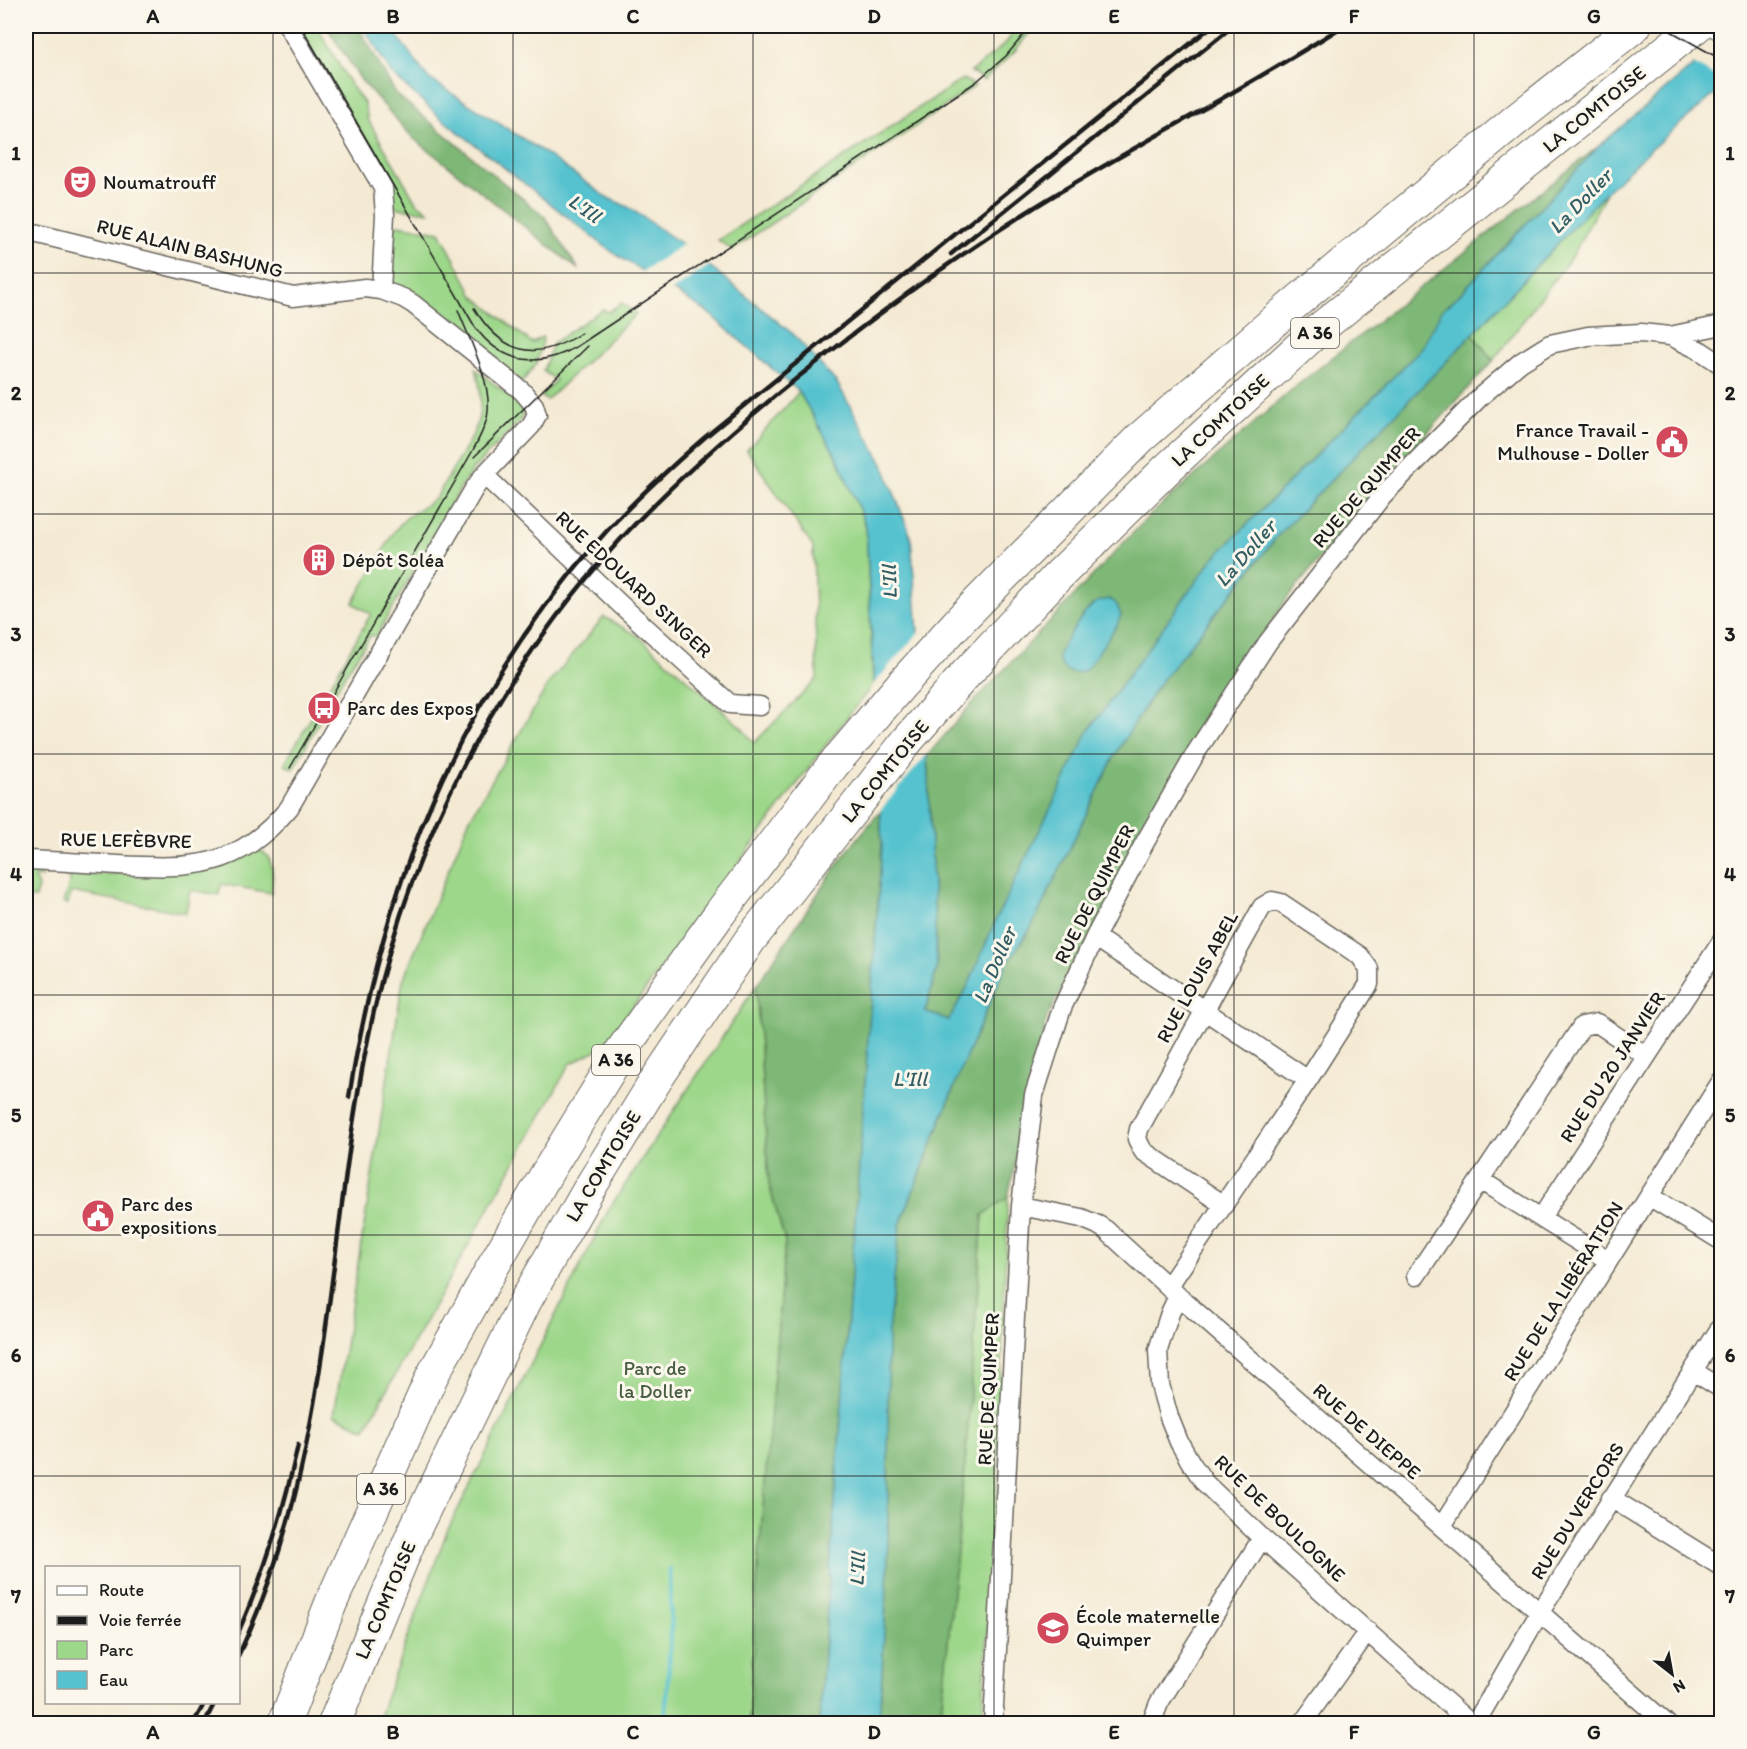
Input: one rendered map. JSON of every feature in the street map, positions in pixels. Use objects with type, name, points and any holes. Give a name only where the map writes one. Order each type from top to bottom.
[{"type":"highway","name":"LA COMTOISE","points":[[284,1724],[331,1603],[432,1376],[502,1250],[622,1050],[720,913],[833,765],[962,618],[1139,439],[1302,297],[1517,118],[1635,26]]},
{"type":"highway","name":"LA COMTOISE","points":[[334,1724],[413,1533],[526,1300],[589,1189],[656,1080],[750,940],[838,828],[964,676],[1055,579],[1168,468],[1317,331],[1697,26]]},
{"type":"highway","points":[[349,1724],[358,1663]]},
{"type":"street","points":[[288,26],[383,188],[385,215],[381,290]]},
{"type":"street","name":"RUE ALAIN BASHUNG","points":[[26,231],[293,297],[350,289],[381,290]]},
{"type":"street","name":"RUE LEFÈBVRE","points":[[26,860],[181,867],[229,855],[264,835],[289,808],[470,496],[484,475],[534,423],[537,415],[534,405],[522,391],[413,304],[381,290]]},
{"type":"street","name":"RUE DE QUIMPER","points":[[993,1724],[1021,1206],[1034,1095],[1062,1008],[1095,937],[1191,761],[1268,642],[1383,495],[1480,397],[1521,362],[1550,344],[1588,336],[1641,333],[1670,336],[1722,325]]},
{"type":"street","name":"RUE DE QUIMPER","points":[[1670,336],[1701,351],[1722,365]]},
{"type":"street","name":"RUE EDOUARD SINGER","points":[[484,475],[621,605],[730,704],[760,706]]},
{"type":"street","name":"RUE LOUIS ABEL","points":[[1272,901],[1281,903],[1360,956],[1369,969],[1370,984],[1308,1080],[1224,1205],[1143,1151],[1137,1139],[1139,1129],[1203,1010],[1262,907],[1272,901]]},
{"type":"street","points":[[1095,937],[1308,1080]]},
{"type":"street","name":"RUE DU 20 JANVIER","points":[[1541,1218],[1722,941]]},
{"type":"street","points":[[1416,1275],[1582,1026],[1596,1023],[1646,1056]]},
{"type":"street","name":"RUE DE LA LIBÉRATION","points":[[1442,1526],[1722,1080]]},
{"type":"street","points":[[1480,1180],[1608,1260]]},
{"type":"street","points":[[1648,1196],[1722,1241]]},
{"type":"street","name":"RUE DE BOULOGNE","points":[[1224,1205],[1173,1291],[1170,1313],[1158,1350],[1160,1385],[1179,1442],[1204,1483],[1473,1724]]},
{"type":"street","name":"RUE DE DIEPPE","points":[[1021,1206],[1081,1218],[1106,1230],[1667,1724]]},
{"type":"street","name":"RUE DU VERCORS","points":[[1473,1724],[1540,1612],[1722,1324]]},
{"type":"street","points":[[1693,1371],[1722,1389]]},
{"type":"street","points":[[1611,1498],[1722,1567]]},
{"type":"street","points":[[1151,1724],[1160,1703],[1263,1538]]},
{"type":"street","points":[[1302,1724],[1368,1631]]},
{"type":"green space","points":[[295,26],[317,26],[350,84],[364,103],[368,120],[416,202],[429,212],[398,208],[392,205]]},
{"type":"green space","points":[[326,26],[358,26],[396,94],[545,217],[579,270],[413,138],[361,80]]},
{"type":"green space","points":[[1018,26],[1035,26],[1013,53],[984,80],[971,72],[1006,43]]},
{"type":"green space","points":[[963,79],[975,86],[732,250],[718,240]]},
{"type":"green space","points":[[1600,145],[1459,295],[1442,310],[1421,349],[1211,561],[949,1020],[925,1012],[937,968],[927,756],[967,709],[1146,519],[1290,391]]},
{"type":"green space","points":[[1607,191],[1573,255],[1493,361],[1473,334]]},
{"type":"green space","points":[[398,225],[440,232],[474,296],[532,343],[542,337],[543,341],[536,364],[522,382],[395,289],[389,275],[392,229]]},
{"type":"green space","points":[[622,303],[636,314],[547,400],[541,396],[556,380],[543,371],[553,343],[603,309],[608,312]]},
{"type":"green space","points":[[1473,334],[1493,361],[1373,493],[1286,600],[1195,744],[1047,1017],[1008,1197],[983,1215],[964,1480],[940,1723],[879,1724],[888,1568],[888,1333],[900,1225],[961,1069],[1006,965],[1032,926],[1115,755],[1156,688],[1279,534]]},
{"type":"green space","points":[[476,369],[522,407],[523,414],[520,421],[474,468],[463,484],[376,637],[371,635],[346,673],[293,769],[285,763],[371,614],[353,603],[395,530],[406,518],[436,498],[474,433],[481,401]]},
{"type":"green space","points":[[799,392],[838,459],[866,526],[873,685],[831,738],[604,1046],[570,1064],[365,1429],[334,1415],[403,980],[469,820],[549,683],[604,617],[637,635],[741,727],[754,743],[817,679],[813,547],[747,450]]},
{"type":"green space","points":[[880,811],[882,846],[819,1723],[749,1724],[756,1594],[785,1241],[769,1185],[756,986],[841,859]]},
{"type":"green space","points":[[257,849],[267,856],[272,867],[271,893],[221,884],[219,895],[190,890],[186,913],[71,892],[68,904],[63,903],[71,878],[67,877],[71,875],[131,873]]},
{"type":"green space","points":[[26,870],[36,871],[42,877],[34,877],[38,887],[35,898],[26,897]]},
{"type":"green space","name":"Parc de la Doller","points":[[756,986],[769,1184],[785,1241],[756,1594],[749,1723],[376,1724],[447,1531],[609,1209]]},
{"type":"green space","points":[[1008,1197],[996,1507],[982,1723],[940,1724],[964,1480],[983,1215]]},
{"type":"water","name":"L'Ill","points":[[363,26],[390,26],[428,78],[539,149],[608,198],[628,207],[682,244],[793,334],[837,383],[883,464],[911,537],[927,756],[937,968],[925,1012],[949,1020],[968,986],[997,917],[1089,730],[1211,561],[1421,349],[1442,310],[1459,295],[1600,145],[1721,42],[1721,89],[1651,149],[1607,191],[1473,334],[1279,534],[1156,688],[1115,755],[1032,926],[1006,965],[961,1069],[900,1225],[888,1333],[888,1568],[879,1723],[819,1723],[882,846],[866,526],[838,459],[799,392],[706,311],[612,252],[442,119],[391,73]]},
{"type":"water","points":[[1109,599],[1116,603],[1121,615],[1117,625],[1087,669],[1077,673],[1068,672],[1062,666],[1058,656],[1065,642],[1094,604]]},
{"type":"pier","points":[[1722,39],[1721,80],[1692,63]]},
{"type":"pier","points":[[685,243],[712,264],[670,292],[640,273]]},
{"type":"pier","points":[[920,631],[929,752],[877,814],[870,688]]},
{"type":"waterway","points":[[665,1724],[671,1631],[670,1569]]},
{"type":"tram line","points":[[301,26],[475,327],[485,339],[508,355],[534,360],[562,354],[576,347],[976,82],[1006,56],[1031,26]]},
{"type":"tram line","points":[[1662,26],[1722,60]]},
{"type":"tram line","points":[[474,308],[496,336],[521,349],[549,348],[581,333]]},
{"type":"tram line","points":[[290,768],[479,440],[484,427],[488,405],[484,378],[458,310]]},
{"type":"tram line","points":[[474,457],[588,346]]},
{"type":"railway","points":[[349,1097],[382,944],[405,872],[432,802],[465,734],[503,668],[547,604],[622,515],[704,438],[1212,26]]},
{"type":"railway","points":[[951,254],[1233,26]]},
{"type":"railway","points":[[240,1651],[270,1579],[294,1500],[311,1419],[324,1338],[358,1092],[374,1011],[391,946],[412,882],[437,820],[466,760],[499,702],[535,646],[575,592],[619,541],[661,498],[750,417],[855,333],[913,289],[1035,207],[1343,26]]},
{"type":"railway","points":[[240,1628],[273,1540],[298,1445]]},
{"type":"railway","points":[[193,1724],[204,1704]]},
{"type":"railway","points":[[204,1724],[214,1704]]},
{"type":"place","name":"Noumatrouff","points":[[80,182]]},
{"type":"place","name":"France Travail - Mulhouse - Doller","points":[[1672,442]]},
{"type":"place","name":"Dépôt Soléa","points":[[319,560]]},
{"type":"place","name":"Parc des Expos","points":[[324,708]]},
{"type":"place","name":"Parc des expositions","points":[[98,1216]]},
{"type":"place","name":"École maternelle Quimper","points":[[1053,1628]]},
{"type":"water label","name":"La Doller","points":[[1580,201]]},
{"type":"water label","name":"La Doller","points":[[1245,553]]},
{"type":"water label","name":"La Doller","points":[[994,965]]}]
